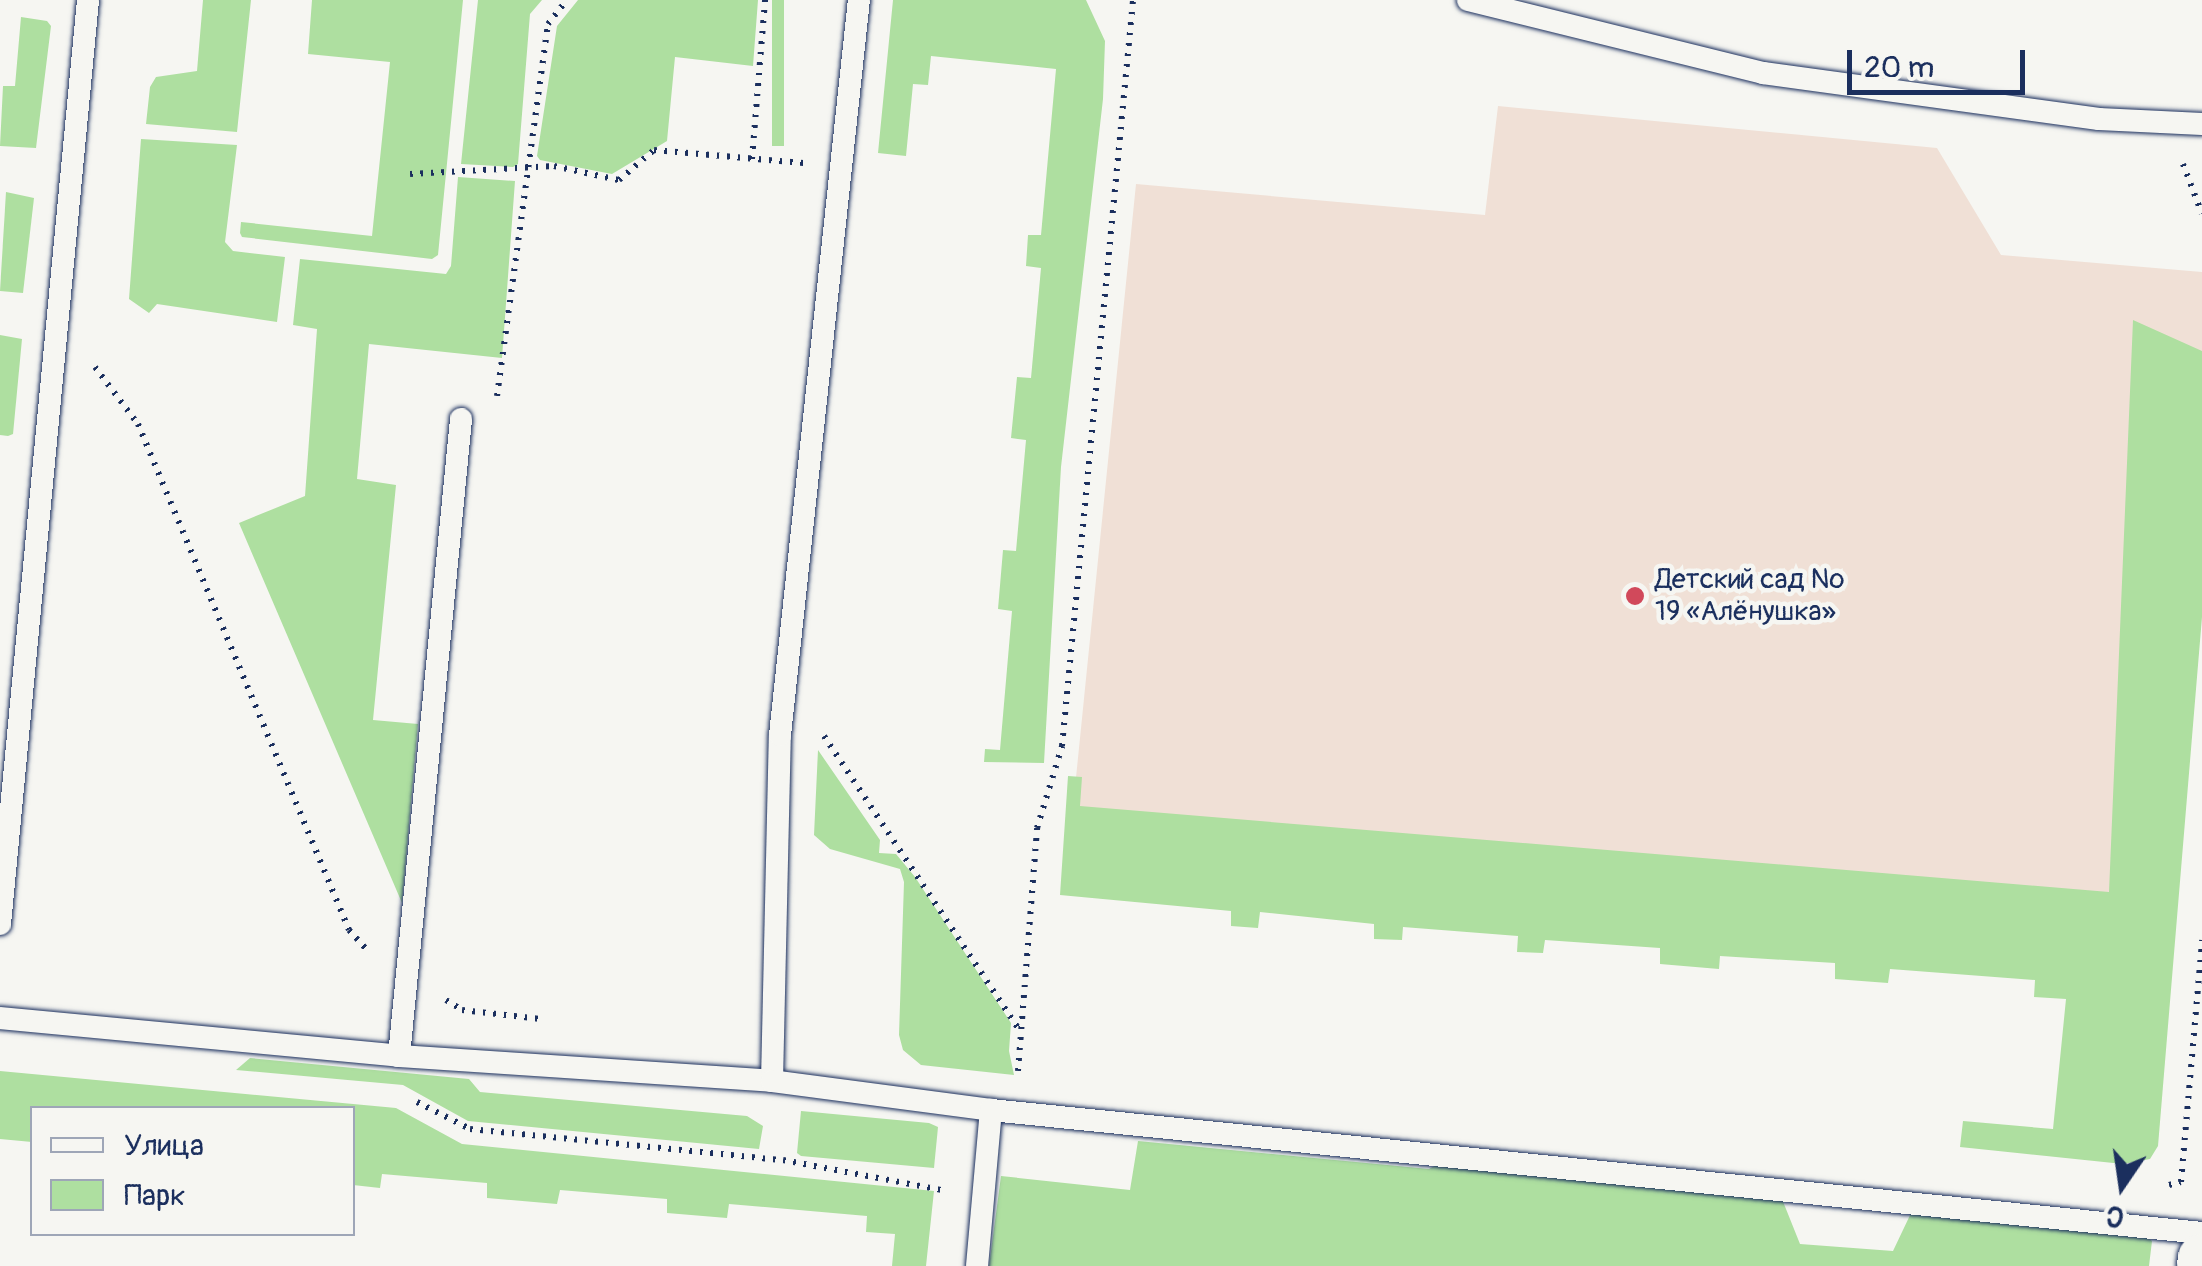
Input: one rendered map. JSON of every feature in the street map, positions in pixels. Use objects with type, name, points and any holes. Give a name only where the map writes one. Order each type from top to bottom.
[{"type":"street","points":[[2201,1266],[2202,1258]]},
{"type":"lane","points":[[0,924],[88,0]]},
{"type":"lane","points":[[772,1081],[780,735],[859,0]]},
{"type":"lane","points":[[1468,0],[1763,72],[2100,119],[2202,124]]},
{"type":"lane","points":[[399,1056],[461,419]]},
{"type":"lane","points":[[0,1018],[399,1056],[772,1081],[991,1110],[2202,1233]]},
{"type":"lane","points":[[976,1266],[991,1110]]},
{"type":"path","points":[[496,402],[525,169],[548,24],[568,0]]},
{"type":"path","points":[[752,158],[765,0]]},
{"type":"path","points":[[1018,1081],[1037,828],[1062,746],[1133,0]]},
{"type":"path","points":[[410,174],[554,166],[619,180],[654,150],[841,168]]},
{"type":"path","points":[[56,315],[138,424],[349,930],[370,953],[432,977],[444,999],[462,1010],[559,1021]]},
{"type":"path","points":[[825,720],[824,736],[1020,1031]]},
{"type":"path","points":[[2181,1182],[2202,940]]},
{"type":"path","points":[[408,1098],[470,1129],[784,1160],[942,1190]]},
{"type":"shaded area","name":"Детский сад № 19 «Алёнушка»","points":[[1498,106],[1937,148],[2001,255],[2202,272],[2202,354],[2138,933],[1070,837],[1136,184],[1485,215]]},
{"type":"green space","points":[[203,0],[251,0],[237,132],[146,124],[150,87],[156,77],[197,71]]},
{"type":"green space","points":[[312,0],[463,0],[438,255],[432,259],[242,237],[240,233],[241,222],[372,236],[390,62],[308,54]]},
{"type":"green space","points":[[478,0],[542,0],[530,14],[518,164],[513,167],[461,164]]},
{"type":"green space","points":[[578,0],[758,0],[753,66],[675,57],[667,141],[612,174],[540,160],[537,156],[557,26]]},
{"type":"green space","points":[[772,0],[784,0],[784,146],[772,146]]},
{"type":"green space","points":[[893,0],[1086,0],[1105,41],[1103,99],[1061,467],[1044,763],[984,762],[985,749],[1000,750],[1012,611],[998,609],[1003,550],[1016,551],[1026,440],[1011,438],[1017,377],[1031,378],[1041,268],[1026,266],[1028,235],[1041,235],[1056,69],[931,56],[928,85],[913,84],[906,156],[878,153]]},
{"type":"green space","points":[[21,17],[47,21],[51,26],[36,148],[0,146],[3,86],[15,86]]},
{"type":"green space","points":[[141,139],[237,145],[225,242],[233,251],[285,257],[277,322],[157,304],[149,313],[129,299]]},
{"type":"green space","points":[[458,177],[515,181],[502,358],[369,344],[357,479],[396,485],[373,720],[418,724],[402,903],[239,523],[305,496],[317,329],[293,325],[300,259],[446,274],[451,266]]},
{"type":"green space","points":[[6,192],[34,198],[23,293],[0,291]]},
{"type":"green space","points":[[2133,320],[2202,351],[2202,617],[2158,1146],[2150,1159],[2123,1164],[1960,1147],[1963,1121],[2053,1129],[2066,999],[2034,997],[2035,980],[1890,969],[1888,983],[1835,979],[1835,963],[1720,956],[1719,969],[1660,964],[1660,948],[1545,940],[1543,953],[1517,952],[1518,936],[1403,927],[1402,940],[1374,939],[1374,924],[1260,912],[1258,928],[1231,926],[1231,911],[1060,895],[1068,776],[1082,777],[1080,806],[2109,892]]},
{"type":"green space","points":[[0,335],[22,339],[13,434],[8,436],[0,435]]},
{"type":"green space","points":[[818,750],[880,840],[879,853],[896,854],[915,877],[1011,1023],[1009,1051],[1014,1075],[921,1065],[903,1050],[899,1035],[904,882],[900,869],[830,849],[814,835]]},
{"type":"green space","points":[[250,1058],[469,1079],[480,1092],[747,1116],[763,1126],[759,1149],[468,1121],[403,1085],[236,1070]]},
{"type":"green space","points":[[0,1071],[396,1108],[462,1144],[934,1191],[926,1266],[892,1266],[895,1234],[866,1232],[867,1216],[729,1204],[727,1218],[667,1213],[667,1199],[560,1190],[557,1204],[487,1198],[487,1183],[382,1174],[380,1188],[355,1185],[355,1106],[30,1106],[30,1142],[0,1139]]},
{"type":"green space","points":[[801,1111],[929,1123],[938,1127],[934,1168],[801,1156],[797,1153]]},
{"type":"green space","points":[[1138,1141],[1429,1169],[1447,1159],[1782,1199],[1800,1244],[1893,1251],[1912,1211],[2142,1233],[2152,1241],[2149,1266],[989,1266],[1001,1176],[1130,1190]]},
{"type":"place","name":"Детский сад № 19 «Алёнушка»","points":[[1635,596]]}]
